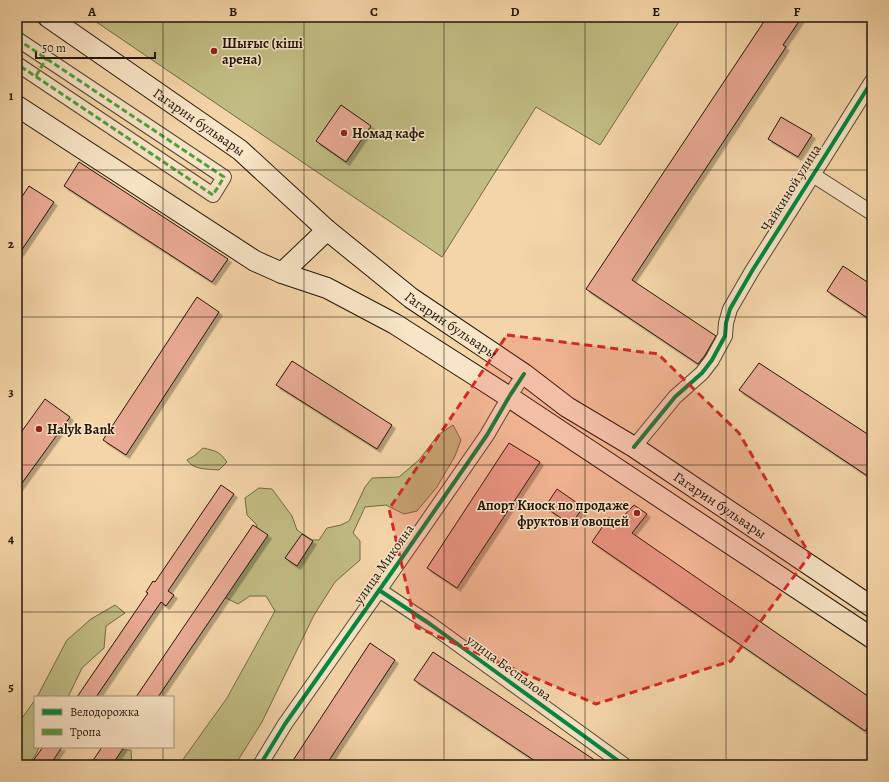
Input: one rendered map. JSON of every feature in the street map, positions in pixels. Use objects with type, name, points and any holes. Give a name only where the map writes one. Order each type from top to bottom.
[{"type":"main road","name":"Гагарин бульвары","points":[[48,17],[240,150],[327,230],[411,298],[524,374],[567,407],[634,447],[872,607]]},
{"type":"main road","name":"Гагарин бульвары","points":[[17,106],[255,261],[327,288],[395,324],[509,397],[872,638]]},
{"type":"main road","points":[[282,272],[327,230]]},
{"type":"street","points":[[17,39],[224,177],[213,195],[17,64]]},
{"type":"street","points":[[36,76],[46,59]]},
{"type":"street","name":"Чайкиной улица","points":[[634,447],[675,397],[702,373],[712,360],[725,336],[726,323],[730,309],[752,271],[872,81]]},
{"type":"street","points":[[813,175],[872,213]]},
{"type":"street","name":"улица Микояна","points":[[260,765],[285,724],[487,435],[524,374]]},
{"type":"street","name":"улица Беспалова","points":[[379,590],[430,624],[624,765]]},
{"type":"highlighted area","points":[[507,335],[658,354],[739,433],[810,555],[731,661],[596,704],[416,627],[389,509]]},
{"type":"shaded area","points":[[89,17],[682,17],[600,145],[536,107],[442,257]]},
{"type":"shaded area","points":[[453,425],[461,440],[455,456],[437,487],[417,511],[404,514],[386,505],[365,507],[353,533],[360,541],[360,560],[335,582],[314,615],[262,722],[235,765],[179,765],[227,698],[275,611],[266,596],[250,596],[238,604],[224,597],[261,540],[256,524],[247,515],[245,498],[259,488],[272,489],[292,516],[297,530],[312,540],[319,540],[327,528],[341,525],[349,521],[365,487],[372,478],[399,477],[419,460],[438,435]]},
{"type":"shaded area","points":[[203,448],[217,452],[227,462],[219,470],[193,466],[187,460]]},
{"type":"shaded area","points":[[115,605],[125,613],[106,626],[104,648],[82,668],[68,696],[38,696],[67,640],[91,619]]},
{"type":"shaded area","points":[[34,701],[34,748],[39,748],[29,765],[17,765],[17,725]]},
{"type":"shaded area","points":[[116,749],[131,750],[132,765],[100,765]]},
{"type":"building","points":[[767,17],[802,17],[783,45],[786,47],[632,280],[716,336],[698,364],[586,289]]},
{"type":"building","name":"Номад кафе","points":[[341,105],[371,126],[346,162],[316,141]]},
{"type":"building","points":[[781,117],[812,135],[798,157],[768,139]]},
{"type":"building","points":[[79,162],[228,259],[212,282],[64,186]]},
{"type":"building","points":[[29,186],[54,202],[17,257],[17,204]]},
{"type":"building","points":[[843,266],[872,285],[872,321],[827,291]]},
{"type":"building","points":[[197,297],[219,312],[126,455],[103,440]]},
{"type":"building","points":[[292,361],[392,425],[377,449],[276,385]]},
{"type":"building","points":[[759,363],[872,437],[872,479],[739,390]]},
{"type":"building","points":[[45,399],[70,417],[17,490],[17,438]]},
{"type":"building","points":[[509,443],[540,462],[457,588],[427,568]]},
{"type":"building","points":[[221,485],[234,494],[168,591],[174,595],[166,606],[161,602],[97,696],[78,696],[148,593],[146,592],[153,581],[155,582]]},
{"type":"building","points":[[557,489],[583,507],[571,525],[545,507]]},
{"type":"building","points":[[634,505],[647,514],[632,533],[872,699],[872,721],[865,731],[592,542],[609,517],[617,523]]},
{"type":"building","points":[[253,525],[268,535],[159,696],[137,696]]},
{"type":"building","points":[[302,534],[313,541],[297,566],[285,558]]},
{"type":"building","points":[[370,643],[395,660],[326,765],[290,765]]},
{"type":"building","points":[[433,652],[602,765],[541,765],[414,680]]},
{"type":"building","points":[[42,748],[61,748],[50,765],[30,765]]},
{"type":"building","points":[[101,748],[123,748],[112,765],[90,765]]},
{"type":"marked path","points":[[17,39],[224,177],[213,195],[17,64]]},
{"type":"marked path","points":[[36,76],[46,59]]},
{"type":"cycle path","points":[[634,447],[675,397],[702,373],[712,360],[725,336],[726,323],[730,309],[752,271],[872,81]]},
{"type":"cycle path","points":[[260,765],[285,724],[487,435],[524,374]]},
{"type":"cycle path","points":[[379,590],[430,624],[624,765]]},
{"type":"place","name":"Шығыс (кіші арена)","points":[[214,51]]},
{"type":"place","name":"Номад кафе","points":[[344,133]]},
{"type":"place","name":"Halyk Bank","points":[[39,429]]},
{"type":"place","name":"Апорт Киоск по продаже фруктов и овощей","points":[[637,513]]}]
